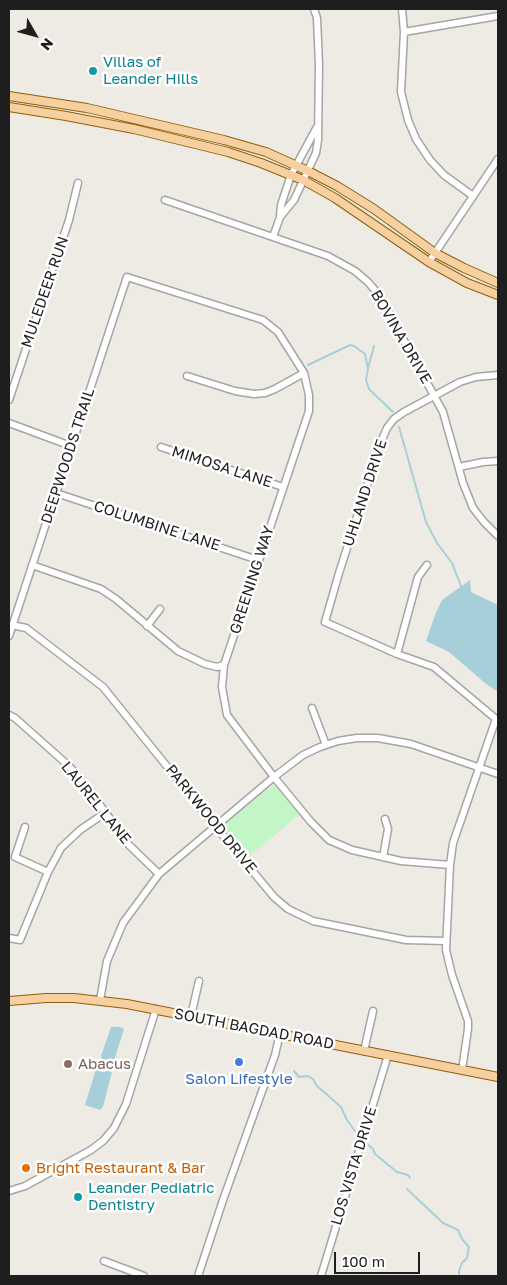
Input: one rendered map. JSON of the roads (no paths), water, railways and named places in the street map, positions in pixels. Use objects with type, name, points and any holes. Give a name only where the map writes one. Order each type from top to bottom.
[{"type":"main road","points":[[9,96],[87,108],[266,152],[295,164],[374,209],[436,253],[498,283]]},
{"type":"main road","points":[[9,107],[134,129],[228,152],[261,163],[303,180],[335,198],[429,262],[467,283],[498,295]]},
{"type":"main road","name":"SOUTH BAGDAD ROAD","points":[[9,1002],[46,998],[100,1000],[156,1009],[498,1077]]},
{"type":"street","points":[[280,217],[294,200],[316,153],[318,140],[319,65],[317,18],[314,9]]},
{"type":"street","points":[[402,9],[404,32],[401,92],[408,120],[416,139],[430,160],[444,175],[473,196]]},
{"type":"street","points":[[404,32],[498,16]]},
{"type":"street","points":[[273,237],[290,175],[318,126]]},
{"type":"street","points":[[429,262],[498,159]]},
{"type":"street","name":"MULEDEER RUN","points":[[9,400],[12,381],[69,220],[78,184]]},
{"type":"street","name":"BOVINA DRIVE","points":[[165,200],[328,256],[342,263],[368,282],[387,308],[435,396],[446,420],[467,496],[473,508],[498,536]]},
{"type":"street","name":"GREENING WAY","points":[[128,277],[263,320],[278,332],[304,373],[309,394],[309,411],[224,665],[222,687],[227,715],[316,829],[329,840],[352,850],[383,857],[425,864],[450,865]]},
{"type":"street","name":"DEEPWOODS TRAIL","points":[[9,636],[128,277]]},
{"type":"street","points":[[187,376],[235,391],[254,394],[276,389],[304,373]]},
{"type":"street","name":"UHLAND DRIVE","points":[[397,654],[325,622],[381,442],[387,428],[404,412],[460,382],[476,377],[498,375]]},
{"type":"street","points":[[9,423],[72,446]]},
{"type":"street","name":"MIMOSA LANE","points":[[161,447],[283,487]]},
{"type":"street","points":[[459,467],[483,462],[498,462]]},
{"type":"street","name":"COLUMBINE LANE","points":[[56,493],[258,560]]},
{"type":"street","points":[[32,565],[101,589],[116,598],[147,626],[187,656],[214,666],[224,665]]},
{"type":"street","points":[[427,566],[418,577],[397,654],[434,667],[496,719],[453,843],[450,865],[446,941],[449,965],[468,1021],[462,1070]]},
{"type":"street","points":[[147,626],[160,610]]},
{"type":"street","name":"PARKWOOD DRIVE","points":[[12,625],[26,628],[103,687],[274,897],[294,913],[313,921],[406,940],[446,941]]},
{"type":"street","points":[[312,708],[326,745]]},
{"type":"street","name":"LAUREL LANE","points":[[9,716],[15,718],[69,766],[84,783],[129,845],[159,874]]},
{"type":"street","points":[[100,1000],[107,961],[123,924],[159,874],[274,777],[303,755],[326,745],[357,738],[389,739],[411,744],[498,774]]},
{"type":"street","points":[[9,938],[20,940],[48,872],[61,848],[105,812]]},
{"type":"street","points":[[383,857],[388,829],[385,819]]},
{"type":"street","points":[[25,827],[15,857],[48,872]]},
{"type":"street","points":[[191,1016],[199,981]]},
{"type":"street","points":[[9,1191],[25,1186],[91,1150],[103,1141],[114,1128],[126,1104],[156,1009]]},
{"type":"street","points":[[364,1051],[373,1011]]},
{"type":"street","points":[[198,1276],[275,1055],[280,1033]]},
{"type":"street","name":"LOS VISTA DRIVE","points":[[321,1276],[388,1055]]},
{"type":"street","points":[[104,1261],[144,1276]]},
{"type":"water","points":[[470,580],[471,592],[498,605],[498,692],[449,652],[426,641],[442,600]]},
{"type":"water","points":[[111,1027],[124,1029],[113,1064],[111,1065],[102,1060],[101,1056]]},
{"type":"water","points":[[97,1066],[110,1069],[112,1072],[103,1107],[100,1110],[85,1105]]},
{"type":"waterway","points":[[308,365],[350,345],[354,346],[365,354],[368,369],[366,380],[369,389],[393,412]]},
{"type":"waterway","points":[[368,368],[374,346]]},
{"type":"waterway","points":[[399,427],[426,522],[437,543],[452,563],[461,586]]},
{"type":"waterway","points":[[294,1071],[299,1077],[308,1076],[313,1079],[317,1086],[341,1107],[347,1120],[358,1135]]},
{"type":"waterway","points":[[366,1143],[373,1149],[375,1154],[397,1172],[408,1175],[410,1178]]},
{"type":"waterway","points":[[407,1189],[443,1223],[458,1230],[462,1239],[469,1247],[467,1258],[462,1263],[459,1276]]},
{"type":"place","name":"Villas of Leander Hills","points":[[93,71]]},
{"type":"place","name":"Salon Lifestyle","points":[[239,1062]]},
{"type":"place","name":"Abacus","points":[[68,1064]]},
{"type":"place","name":"Bright Restaurant & Bar","points":[[26,1168]]},
{"type":"place","name":"Leander Pediatric Dentistry","points":[[78,1197]]}]
